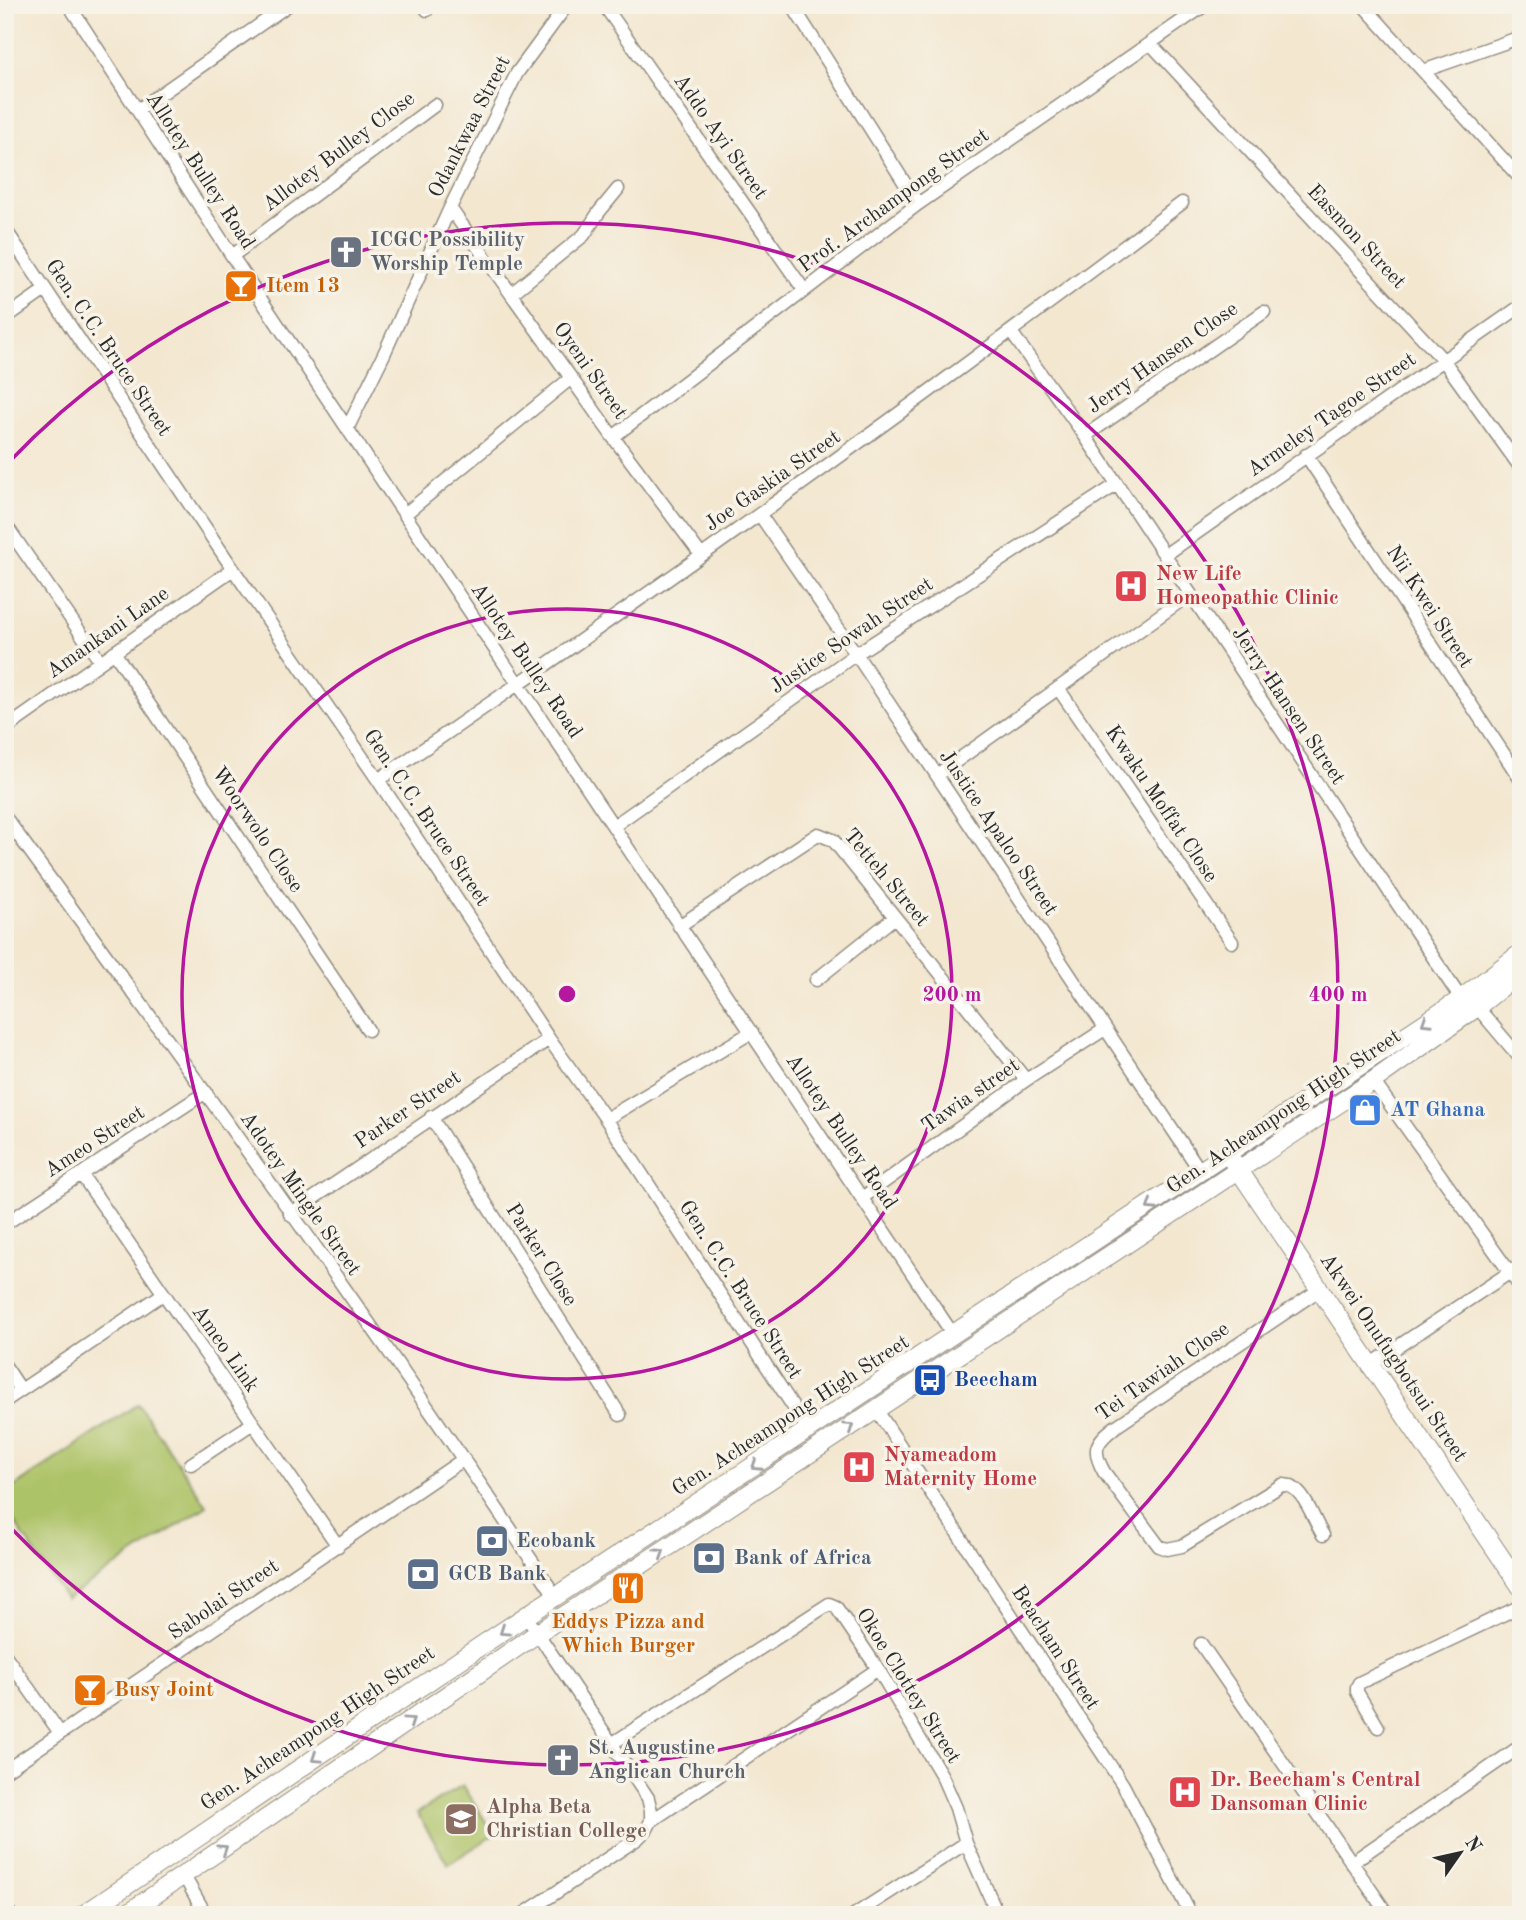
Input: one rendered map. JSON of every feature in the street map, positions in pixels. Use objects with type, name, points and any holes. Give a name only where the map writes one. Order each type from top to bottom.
[{"type":"main road","name":"Gen. Acheampong High Street","points":[[125,1915],[538,1633],[1373,1081],[1469,1003],[1521,953]]},
{"type":"main road","name":"Gen. Acheampong High Street","points":[[83,1915],[526,1616],[1228,1155],[1334,1082],[1521,972]]},
{"type":"main road","name":"Akwei Onufugbotsui Street","points":[[1228,1155],[1521,1587]]},
{"type":"street","name":"Allotey Bulley Road","points":[[69,5],[232,256],[518,685],[615,825],[679,926],[954,1336]]},
{"type":"street","points":[[138,110],[288,5]]},
{"type":"street","name":"Odankwaa Street","points":[[348,427],[450,208],[517,73],[567,5]]},
{"type":"street","name":"Addo Ayi Street","points":[[604,5],[804,290]]},
{"type":"street","points":[[792,5],[918,204]]},
{"type":"street","name":"Prof. Archampong Street","points":[[613,437],[918,204],[1205,5]]},
{"type":"street","points":[[1363,5],[1521,179]]},
{"type":"street","points":[[1423,71],[1521,37]]},
{"type":"street","name":"Easmon Street","points":[[1150,43],[1444,361],[1521,468]]},
{"type":"street","name":"Allotey Bulley Close","points":[[232,256],[435,105]]},
{"type":"street","points":[[511,294],[584,235],[618,189]]},
{"type":"street","name":"Joe Gaskia Street","points":[[378,780],[760,516],[1182,203]]},
{"type":"street","name":"Oyeni Street","points":[[450,208],[613,437],[701,555]]},
{"type":"street","name":"Gen. C.C. Bruce Street","points":[[5,229],[378,780],[549,1039],[606,1119],[809,1431]]},
{"type":"street","points":[[5,318],[46,290]]},
{"type":"street","name":"Armeley Tagoe Street","points":[[1165,555],[1521,306]]},
{"type":"street","name":"Jerry Hansen Close","points":[[1085,436],[1264,312]]},
{"type":"street","name":"Jerry Hansen Street","points":[[1011,332],[1085,436],[1469,1003],[1521,1059]]},
{"type":"street","points":[[405,514],[571,378]]},
{"type":"street","name":"Nii Kwei Street","points":[[1306,455],[1521,780]]},
{"type":"street","name":"Justice Sowah Street","points":[[615,825],[856,654],[1116,485]]},
{"type":"street","name":"Justice Apaloo Street","points":[[760,516],[856,654],[1201,1172]]},
{"type":"street","points":[[5,524],[100,661]]},
{"type":"street","name":"Amankani Lane","points":[[5,729],[233,569]]},
{"type":"street","points":[[937,775],[1190,594]]},
{"type":"street","name":"Woorwolo Close","points":[[114,652],[368,1030]]},
{"type":"street","name":"Kwaku Moffat Close","points":[[1058,688],[1232,942]]},
{"type":"street","name":"Adotey Mingle Street","points":[[5,817],[206,1092],[464,1459],[556,1597]]},
{"type":"street","name":"Tetteh Street","points":[[679,926],[818,834],[833,840],[1026,1080]]},
{"type":"street","points":[[816,980],[895,917]]},
{"type":"street","name":"Tawia street","points":[[862,1198],[1026,1080],[1105,1029]]},
{"type":"street","points":[[606,1119],[752,1032]]},
{"type":"street","name":"Parker Street","points":[[290,1214],[431,1116],[549,1039]]},
{"type":"street","points":[[1373,1081],[1515,1269],[1521,1288]]},
{"type":"street","name":"Ameo Street","points":[[5,1224],[206,1092]]},
{"type":"street","name":"Parker Close","points":[[431,1116],[620,1415]]},
{"type":"street","name":"Ameo Link","points":[[81,1174],[338,1546]]},
{"type":"street","points":[[1370,1365],[1515,1269]]},
{"type":"street","name":"Tei Tawiah Close","points":[[1319,1290],[1115,1427],[1102,1437],[1096,1448],[1097,1459],[1104,1472],[1159,1546],[1167,1549],[1182,1545],[1282,1485],[1297,1490],[1323,1535]]},
{"type":"street","points":[[5,1401],[163,1294]]},
{"type":"street","points":[[5,1366],[22,1390]]},
{"type":"street","name":"Beacham Street","points":[[876,1409],[1122,1785],[1191,1915]]},
{"type":"street","points":[[191,1464],[253,1423]]},
{"type":"street","name":"Sabolai Street","points":[[5,1771],[464,1459]]},
{"type":"street","name":"Okoe Clottey Street","points":[[613,1743],[829,1604],[836,1608],[878,1669],[942,1776],[956,1808],[966,1843],[998,1915]]},
{"type":"street","points":[[1378,1727],[1356,1689],[1359,1683],[1521,1606]]},
{"type":"street","points":[[522,1915],[637,1839],[651,1821],[648,1798],[526,1616]]},
{"type":"street","points":[[1201,1644],[1388,1915]]},
{"type":"street","points":[[5,1655],[60,1733]]},
{"type":"street","points":[[651,1821],[878,1669]]},
{"type":"street","points":[[1351,1863],[1521,1746]]},
{"type":"street","points":[[854,1915],[966,1843]]},
{"type":"street","points":[[184,1876],[206,1915]]},
{"type":"street","points":[[5,1908],[10,1915]]},
{"type":"green space","points":[[138,1404],[207,1506],[66,1599],[5,1508],[5,1493]]},
{"type":"green space","points":[[463,1785],[494,1835],[448,1864],[417,1813]]},
{"type":"place","name":"ICGC Possibility Worship Temple","points":[[346,252]]},
{"type":"place","name":"Item 13","points":[[241,286]]},
{"type":"place","name":"New Life Homeopathic Clinic","points":[[1131,586]]},
{"type":"place","name":"AT Ghana","points":[[1365,1110]]},
{"type":"place","name":"Beecham","points":[[930,1380]]},
{"type":"place","name":"Nyameadom Maternity Home","points":[[859,1467]]},
{"type":"place","name":"Ecobank","points":[[492,1541]]},
{"type":"place","name":"Bank of Africa","points":[[709,1558]]},
{"type":"place","name":"GCB Bank","points":[[423,1574]]},
{"type":"place","name":"Eddys Pizza and Which Burger","points":[[628,1588]]},
{"type":"place","name":"Busy Joint","points":[[90,1690]]},
{"type":"place","name":"St. Augustine Anglican Church","points":[[563,1760]]},
{"type":"place","name":"Dr. Beecham's Central Dansoman Clinic","points":[[1185,1792]]},
{"type":"place","name":"Alpha Beta Christian College","points":[[461,1819]]}]
